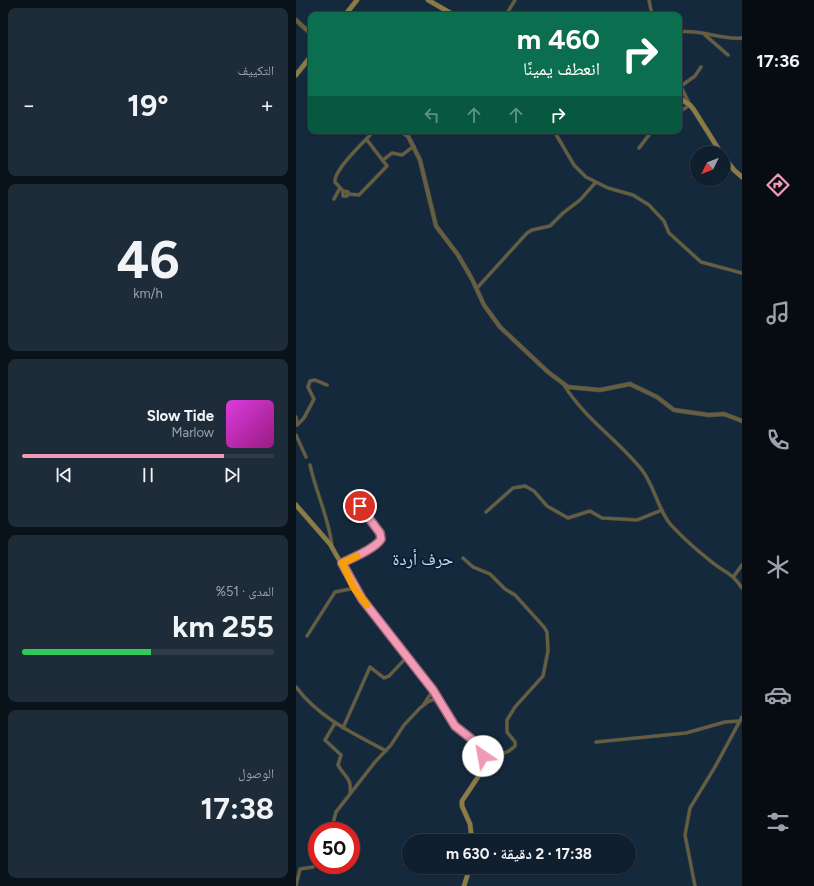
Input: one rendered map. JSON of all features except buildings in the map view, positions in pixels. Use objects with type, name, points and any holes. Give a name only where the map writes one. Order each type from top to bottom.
[{"type":"main road","points":[[347,12],[357,0]]},
{"type":"main road","points":[[428,0],[449,12]]},
{"type":"main road","points":[[296,75],[308,60]]},
{"type":"main road","points":[[682,100],[690,104],[717,146]]},
{"type":"main road","points":[[730,166],[742,177]]},
{"type":"main road","points":[[296,505],[333,548],[354,588],[406,658],[433,690],[455,726],[478,744],[482,751],[484,761],[482,771],[462,801],[462,806],[470,824],[471,834]]},
{"type":"main road","points":[[464,886],[468,874]]},
{"type":"street","points":[[508,12],[515,0]]},
{"type":"street","points":[[649,0],[651,12]]},
{"type":"street","points":[[296,20],[308,31]]},
{"type":"street","points":[[682,32],[705,34],[720,38],[742,38]]},
{"type":"street","points":[[705,34],[717,47],[728,55]]},
{"type":"street","points":[[682,83],[695,76],[701,67]]},
{"type":"street","points":[[682,88],[690,104],[682,110]]},
{"type":"street","points":[[367,140],[387,165],[386,169],[359,195],[348,194],[344,196],[342,195],[343,191],[335,182],[336,175],[359,146],[372,134]]},
{"type":"street","points":[[405,134],[408,136],[414,146],[424,173],[436,226],[458,254],[477,288],[484,305],[500,327],[564,385],[580,408],[621,446],[651,484],[668,523],[714,564],[734,576],[742,588]]},
{"type":"street","points":[[556,134],[576,168],[596,182],[612,190],[633,195],[649,206],[664,221],[669,233],[702,262],[742,273]]},
{"type":"street","points":[[639,148],[650,134]]},
{"type":"street","points":[[383,160],[392,153],[402,155],[414,146]]},
{"type":"street","points":[[477,288],[527,233],[532,230],[550,226],[565,210],[580,200],[596,182]]},
{"type":"street","points":[[334,199],[340,188]]},
{"type":"street","points":[[296,426],[304,418],[314,399],[308,387],[310,381],[315,380],[326,385]]},
{"type":"street","points":[[564,385],[574,389],[600,390],[630,384],[657,397],[674,410],[713,415],[724,414],[742,421]]},
{"type":"street","points":[[296,417],[296,426]]},
{"type":"street","points":[[296,435],[306,457]]},
{"type":"street","points":[[310,465],[315,486],[331,531],[333,548]]},
{"type":"street","points":[[486,512],[513,488],[521,486],[532,489],[547,506],[568,518],[588,511],[602,518],[637,520],[662,510]]},
{"type":"street","points":[[342,563],[369,548],[381,539],[380,533],[360,506]]},
{"type":"street","points":[[463,558],[473,567],[490,574],[505,589],[515,595],[544,626],[547,635],[548,651],[543,676],[515,707],[507,720],[507,730],[515,742],[514,746],[509,751],[484,761]]},
{"type":"street","points":[[734,576],[742,565]]},
{"type":"street","points":[[307,636],[334,594],[338,590],[354,588]]},
{"type":"street","points":[[343,728],[370,667],[384,678],[389,676],[406,658]]},
{"type":"street","points":[[296,687],[316,708],[335,723],[386,750]]},
{"type":"street","points":[[334,822],[336,812],[433,690]]},
{"type":"street","points":[[420,708],[429,701],[438,698]]},
{"type":"street","points":[[596,742],[686,733],[741,719]]},
{"type":"street","points":[[695,886],[685,835],[690,808],[715,767],[741,719]]},
{"type":"street","points":[[335,723],[325,740],[341,755],[338,765],[348,777],[351,785],[350,794]]},
{"type":"street","points":[[296,886],[300,869],[308,868]]},
{"type":"slow traffic","points":[[357,556],[342,563],[354,588],[367,605]]},
{"type":"district","name":"حرف أردة","points":[[423,559]]},
{"type":"route","points":[[360,506],[380,533],[381,539],[379,542],[363,552],[342,563],[354,588],[406,658],[433,690],[452,723],[478,744],[483,756]]}]
